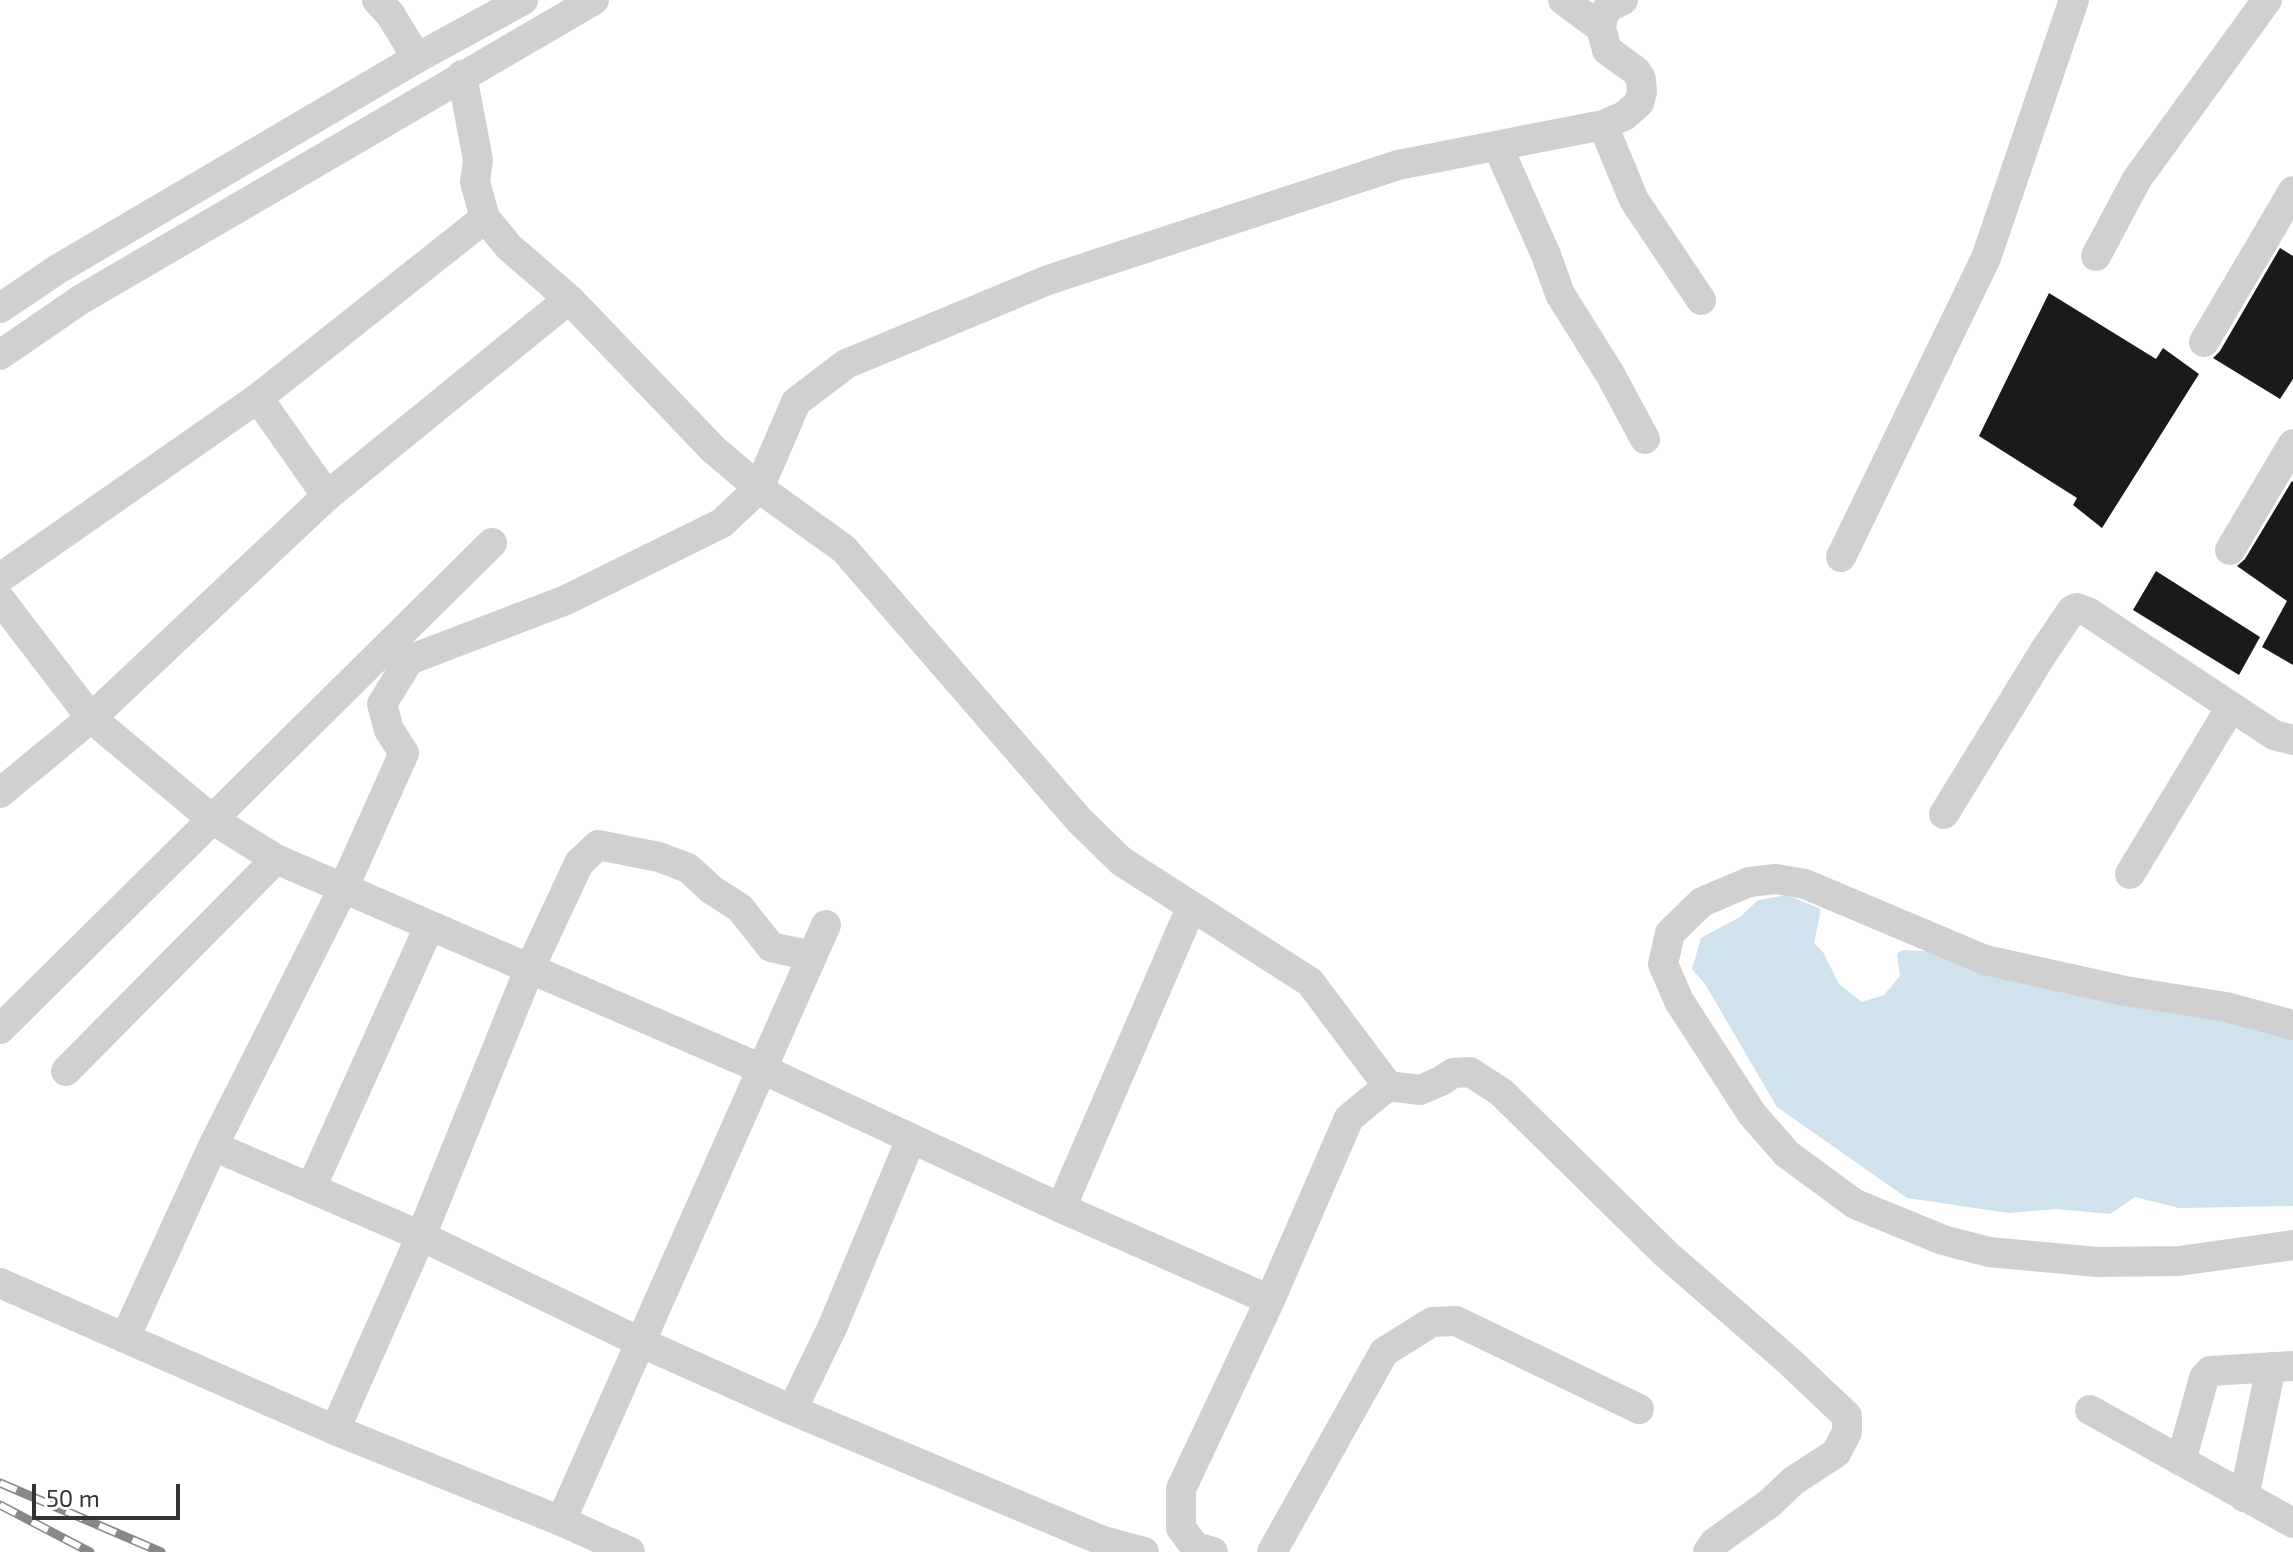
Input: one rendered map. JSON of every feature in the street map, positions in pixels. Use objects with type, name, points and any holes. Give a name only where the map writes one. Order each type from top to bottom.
[{"type":"street","points":[[377,0],[390,14],[417,58]]},
{"type":"street","points":[[0,308],[58,269],[417,58],[523,0]]},
{"type":"street","points":[[0,355],[80,300],[594,0]]},
{"type":"street","points":[[1563,0],[1601,28]]},
{"type":"street","points":[[125,1338],[213,1146],[343,889],[404,753],[389,730],[382,704],[409,660],[566,600],[722,523],[759,488],[796,402],[846,364],[1048,280],[1398,165],[1603,125],[1633,110],[1642,92],[1641,79],[1636,71],[1607,50],[1601,28],[1603,16],[1609,7],[1623,0]]},
{"type":"street","points":[[1841,557],[1986,258],[2074,0]]},
{"type":"street","points":[[2096,256],[2137,179],[2267,0]]},
{"type":"street","points":[[462,75],[478,160],[475,182],[485,218],[509,247],[569,299],[714,450],[759,488],[844,549],[1079,820],[1121,861],[1310,982],[1388,1086],[1420,1090],[1453,1073],[1470,1072],[1501,1092],[1667,1255],[1749,1325],[1847,1416],[1847,1432],[1836,1453],[1793,1481],[1770,1503],[1714,1543],[1708,1552]]},
{"type":"street","points":[[1603,125],[1634,200],[1701,300]]},
{"type":"street","points":[[1498,147],[1560,294],[1610,374],[1645,439]]},
{"type":"street","points":[[2204,342],[2293,191]]},
{"type":"street","points":[[0,578],[258,398],[485,218]]},
{"type":"street","points":[[58,269],[80,300]]},
{"type":"street","points":[[0,793],[91,718],[327,496],[569,299]]},
{"type":"street","points":[[258,398],[327,496]]},
{"type":"street","points":[[2230,550],[2293,444]]},
{"type":"street","points":[[0,1029],[492,543]]},
{"type":"street","points":[[0,599],[91,718],[213,820],[276,859],[762,1069],[1061,1208],[1270,1300]]},
{"type":"street","points":[[1944,814],[2043,653],[2072,610],[2077,608],[2088,612],[2274,735],[2293,740]]},
{"type":"street","points":[[2130,874],[2231,707]]},
{"type":"street","points":[[335,1430],[421,1236],[529,970],[579,863],[598,845],[659,857],[688,868],[712,890],[740,908],[771,947],[812,956]]},
{"type":"street","points":[[66,1071],[276,859]]},
{"type":"street","points":[[2293,1025],[2226,1007],[2125,991],[1985,960],[1805,884],[1776,879],[1749,882],[1702,902],[1670,933],[1663,964],[1679,1001],[1752,1114],[1787,1154],[1855,1204],[1943,1240],[1989,1252],[2097,1262],[2179,1261],[2293,1245]]},
{"type":"street","points":[[1061,1208],[1191,908]]},
{"type":"street","points":[[561,1521],[826,925]]},
{"type":"street","points":[[311,1188],[429,927]]},
{"type":"street","points":[[1204,1550],[1181,1528],[1181,1489],[1270,1300],[1349,1118],[1388,1086]]},
{"type":"street","points":[[792,1410],[832,1328],[911,1139]]},
{"type":"street","points":[[213,1146],[421,1236],[640,1342],[792,1410],[1103,1541],[1146,1552],[1204,1550]]},
{"type":"street","points":[[0,1283],[335,1430],[630,1552]]},
{"type":"street","points":[[1272,1552],[1384,1352],[1432,1322],[1456,1321],[1639,1409]]},
{"type":"street","points":[[2181,1461],[2206,1374],[2214,1369],[2282,1366],[2244,1497]]},
{"type":"street","points":[[2090,1410],[2293,1523]]},
{"type":"water","points":[[1787,895],[1821,909],[1814,943],[1823,952],[1839,984],[1862,1002],[1884,995],[1900,976],[1897,954],[1902,950],[1927,951],[2293,1037],[2293,1206],[2179,1208],[2135,1197],[2110,1214],[2056,1209],[2009,1213],[1907,1198],[1777,1107],[1705,984],[1692,969],[1701,938],[1740,917],[1758,900]]},
{"type":"building","points":[[2280,248],[2293,256],[2293,379],[2280,399],[2213,358]]},
{"type":"building","points":[[2049,293],[2156,359],[2163,348],[2199,374],[2102,528],[2073,505],[2077,498],[1979,436]]},
{"type":"building","points":[[2292,481],[2293,665],[2262,647],[2287,601],[2237,566],[2245,559]]},
{"type":"building","points":[[2156,571],[2260,637],[2239,675],[2133,610]]},
{"type":"railway","points":[[0,1483],[161,1552]]},
{"type":"railway","points":[[0,1505],[90,1552]]}]
